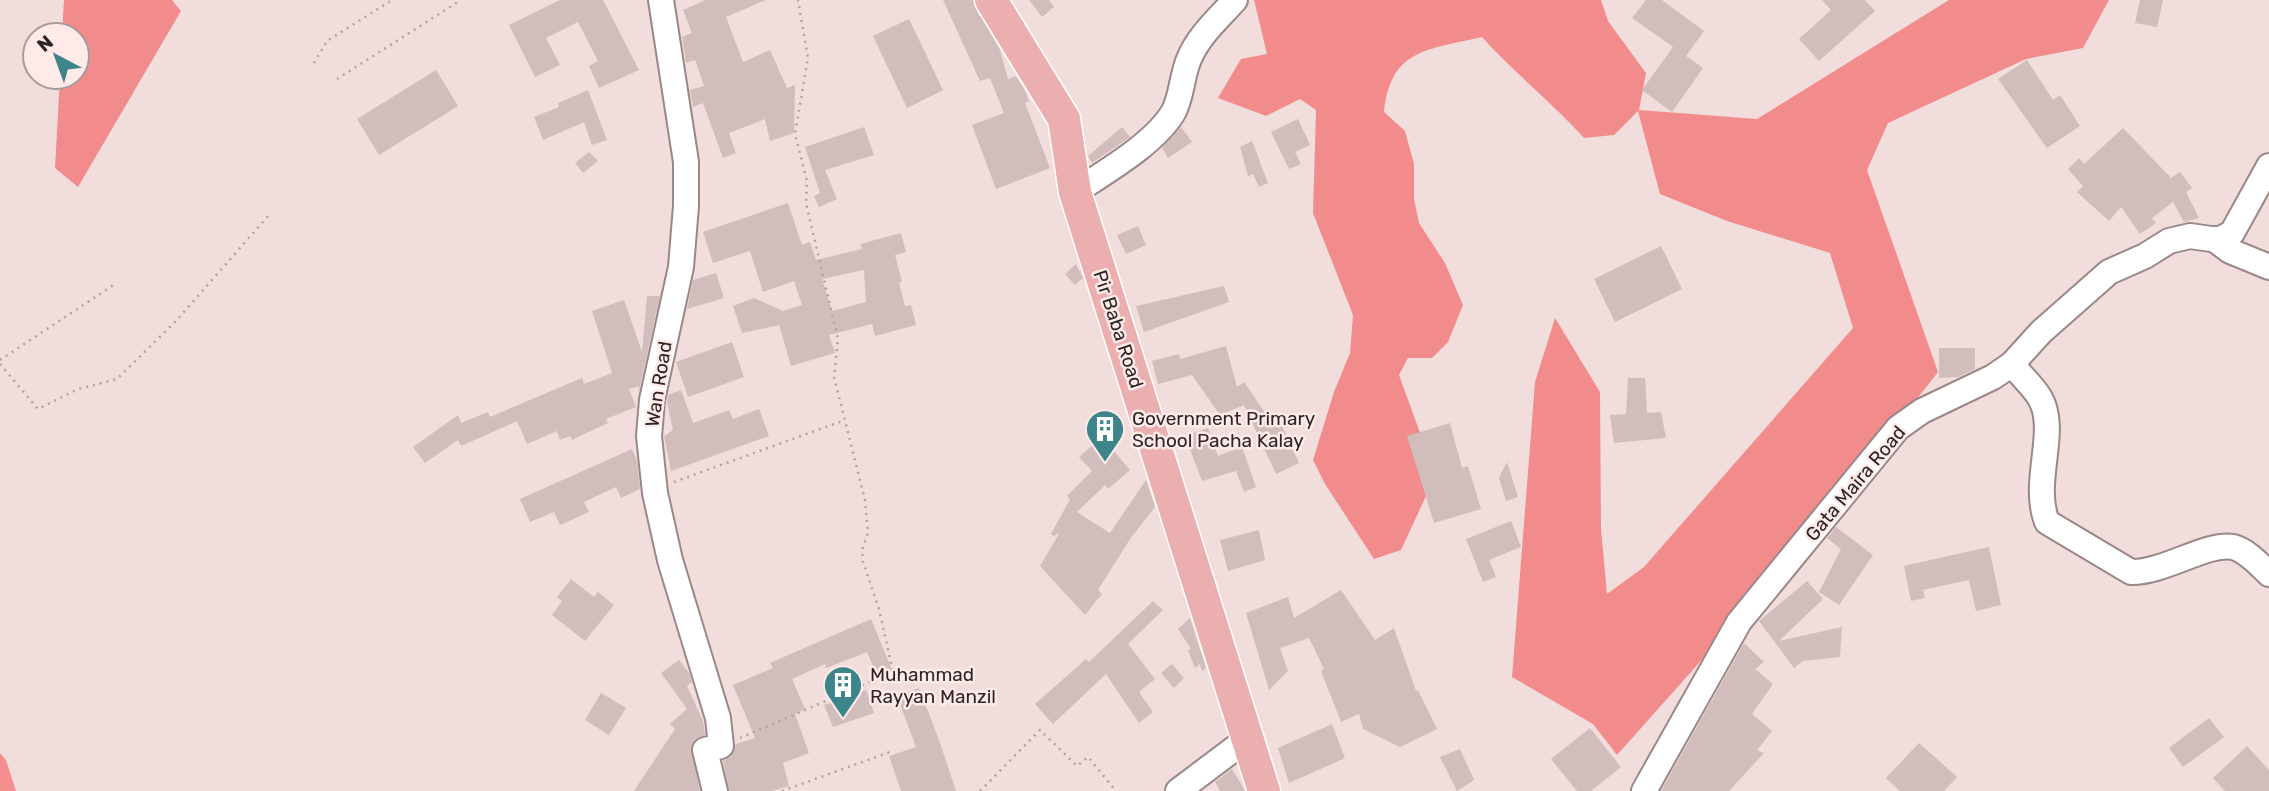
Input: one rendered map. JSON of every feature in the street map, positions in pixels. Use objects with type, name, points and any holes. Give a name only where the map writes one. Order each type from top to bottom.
[{"type":"main road","name":"Pir Baba Road","points":[[991,0],[1063,119],[1075,192],[1264,791]]},
{"type":"street","name":"Wan Road","points":[[661,0],[686,162],[686,206],[681,267],[652,400],[649,436],[654,489],[670,560],[718,718],[721,746]]},
{"type":"street","points":[[1075,192],[1126,158],[1162,126],[1175,110],[1189,59],[1200,37],[1235,0]]},
{"type":"street","points":[[2214,239],[2232,233],[2269,166]]},
{"type":"street","name":"Gata Maira Road","points":[[1644,791],[1739,622],[1898,428],[1922,411],[1993,377],[2012,364],[2041,332],[2109,272],[2145,256],[2169,241],[2190,236],[2214,239]]},
{"type":"street","points":[[2214,239],[2230,250],[2269,267]]},
{"type":"street","points":[[2012,364],[2040,399],[2048,427],[2040,473],[2041,507],[2047,522],[2131,572],[2147,573],[2222,546],[2236,548],[2269,574]]},
{"type":"street","points":[[1178,791],[1247,739]]},
{"type":"street","points":[[715,791],[705,750],[721,746]]},
{"type":"path","points":[[314,63],[327,41],[392,0]]},
{"type":"path","points":[[337,79],[461,0]]},
{"type":"path","points":[[721,746],[893,672],[878,608],[863,562],[862,550],[868,533],[865,500],[834,377],[838,339],[806,203],[807,181],[795,134],[808,58],[798,0]]},
{"type":"path","points":[[115,284],[0,362],[38,409],[78,389],[117,379],[176,321],[269,215]]},
{"type":"path","points":[[654,489],[845,421]]},
{"type":"path","points":[[980,791],[1040,730],[1077,766],[1090,758],[1116,791]]},
{"type":"path","points":[[782,791],[890,752]]},
{"type":"shaded area","points":[[64,0],[172,0],[181,11],[78,187],[55,168],[59,91],[91,91],[91,21],[63,21]]},
{"type":"shaded area","points":[[1254,0],[1601,0],[1608,21],[1646,73],[1639,110],[1757,119],[1949,0],[2109,0],[2083,48],[2026,59],[1888,123],[1867,170],[1938,372],[1788,563],[1617,755],[1593,724],[1512,677],[1535,382],[1555,318],[1600,392],[1601,529],[1607,594],[1644,567],[1853,328],[1830,253],[1727,221],[1660,194],[1638,111],[1614,135],[1584,138],[1482,37],[1415,55],[1395,75],[1388,91],[1384,112],[1405,131],[1414,164],[1414,199],[1419,223],[1445,263],[1463,305],[1448,342],[1432,358],[1408,358],[1399,375],[1431,463],[1426,496],[1401,550],[1374,559],[1325,484],[1313,460],[1334,392],[1350,353],[1353,315],[1313,213],[1316,110],[1300,99],[1266,116],[1218,98],[1241,59],[1267,54]]},
{"type":"shaded area","points":[[0,753],[6,760],[16,791],[0,791]]},
{"type":"building","points":[[560,0],[603,0],[639,70],[599,88],[589,66],[598,61],[578,22],[546,38],[560,65],[535,77],[509,25]]},
{"type":"building","points":[[706,0],[766,0],[726,17],[743,62],[770,50],[787,88],[795,85],[794,133],[770,141],[765,119],[729,133],[736,153],[723,158],[703,103],[693,107],[690,90],[704,86],[695,60],[686,63],[682,37],[692,33],[683,10]]},
{"type":"building","points":[[943,0],[973,0],[1000,50],[1008,79],[1016,76],[1024,89],[1029,101],[1025,103],[1050,168],[996,189],[972,125],[1004,113],[990,78],[980,81]]},
{"type":"building","points":[[1029,0],[1049,0],[1054,7],[1042,17]]},
{"type":"building","points":[[1646,0],[1662,0],[1704,31],[1686,56],[1703,68],[1672,112],[1642,90],[1673,47],[1632,18]]},
{"type":"building","points":[[1822,0],[1865,0],[1875,11],[1819,61],[1799,39],[1831,10]]},
{"type":"building","points":[[2140,0],[2163,0],[2157,27],[2135,23]]},
{"type":"building","points":[[909,19],[943,90],[907,108],[873,36]]},
{"type":"building","points":[[2027,60],[2053,100],[2060,95],[2080,126],[2047,148],[1998,79]]},
{"type":"building","points":[[436,70],[458,106],[379,155],[357,119]]},
{"type":"building","points":[[588,90],[607,140],[592,145],[584,122],[543,140],[534,117],[559,107],[558,103]]},
{"type":"building","points":[[1298,119],[1310,145],[1295,152],[1301,164],[1289,169],[1271,132]]},
{"type":"building","points":[[864,127],[874,155],[825,170],[837,199],[819,207],[814,196],[820,193],[805,147]]},
{"type":"building","points":[[1122,127],[1130,137],[1092,163],[1088,156]]},
{"type":"building","points":[[1181,127],[1192,142],[1168,158],[1162,148]]},
{"type":"building","points":[[2123,128],[2171,178],[2180,172],[2192,188],[2186,192],[2199,218],[2184,222],[2173,202],[2152,218],[2156,223],[2140,234],[2121,207],[2109,221],[2077,192],[2083,186],[2068,169],[2079,158],[2084,164]]},
{"type":"building","points":[[1252,141],[1268,183],[1259,187],[1253,174],[1248,176],[1240,147]]},
{"type":"building","points":[[589,152],[598,161],[583,173],[575,163]]},
{"type":"building","points":[[788,203],[802,245],[810,242],[816,260],[862,249],[860,244],[901,233],[906,252],[895,255],[902,282],[899,282],[905,306],[911,305],[916,325],[875,336],[872,324],[829,335],[835,353],[791,366],[779,325],[742,333],[733,306],[754,298],[783,311],[802,305],[794,281],[763,292],[750,251],[713,263],[703,232]],"holes":[[[864,270],[866,302],[832,311],[822,279]]]},
{"type":"building","points":[[1138,226],[1146,245],[1126,254],[1117,235]]},
{"type":"building","points":[[1661,246],[1682,289],[1615,322],[1594,279]]},
{"type":"building","points":[[1076,264],[1083,278],[1075,285],[1065,274]]},
{"type":"building","points":[[716,273],[724,298],[687,309],[693,280]]},
{"type":"building","points":[[1224,286],[1229,302],[1144,332],[1136,306]]},
{"type":"building","points":[[647,296],[660,296],[638,395],[639,386],[629,389],[636,407],[606,419],[608,423],[572,440],[570,436],[560,440],[557,431],[527,444],[517,421],[461,446],[458,440],[425,463],[413,447],[458,415],[461,423],[488,412],[490,417],[582,378],[584,384],[612,373],[592,311],[624,300],[642,352]]},
{"type":"building","points":[[732,342],[744,377],[688,397],[676,362]]},
{"type":"building","points":[[1226,346],[1237,387],[1244,382],[1268,417],[1276,413],[1299,463],[1276,474],[1244,405],[1220,415],[1192,375],[1158,384],[1152,361],[1179,354],[1180,359]]},
{"type":"building","points":[[1939,348],[1975,348],[1975,369],[1958,377],[1939,378]]},
{"type":"building","points":[[1628,378],[1645,378],[1647,413],[1661,412],[1666,438],[1614,443],[1610,415],[1626,414]]},
{"type":"building","points":[[681,390],[693,423],[729,410],[733,419],[759,409],[769,436],[671,471],[664,436],[673,430],[667,402],[668,395]]},
{"type":"building","points":[[1450,423],[1462,468],[1468,466],[1481,509],[1434,523],[1407,436]]},
{"type":"building","points":[[1208,428],[1218,456],[1242,447],[1256,487],[1244,492],[1236,471],[1202,481],[1185,436]]},
{"type":"building","points":[[1102,437],[1130,470],[1108,489],[1105,485],[1077,512],[1110,533],[1146,480],[1155,507],[1130,539],[1098,590],[1102,594],[1085,615],[1040,566],[1060,532],[1054,536],[1051,534],[1070,499],[1067,496],[1092,471],[1079,457]]},
{"type":"building","points":[[632,449],[637,461],[640,489],[621,498],[616,487],[584,502],[589,512],[560,525],[554,512],[530,522],[520,499]]},
{"type":"building","points":[[1507,462],[1518,497],[1506,501],[1499,478]]},
{"type":"building","points":[[1511,521],[1521,547],[1489,560],[1496,577],[1483,582],[1466,539]]},
{"type":"building","points":[[1836,527],[1873,555],[1839,605],[1819,592],[1841,549],[1827,538]]},
{"type":"building","points":[[1259,530],[1265,560],[1228,571],[1220,540]]},
{"type":"building","points":[[1989,547],[2001,605],[1976,611],[1969,580],[1923,590],[1925,598],[1911,601],[1904,566]]},
{"type":"building","points":[[571,579],[594,597],[598,592],[614,605],[585,641],[552,615],[562,601],[557,597]]},
{"type":"building","points":[[1807,581],[1823,599],[1779,641],[1842,627],[1840,657],[1803,661],[1794,668],[1759,621]]},
{"type":"building","points":[[1341,590],[1375,640],[1394,628],[1416,691],[1418,690],[1437,729],[1400,747],[1363,729],[1359,714],[1341,722],[1321,671],[1324,669],[1309,638],[1280,648],[1288,671],[1269,690],[1246,613],[1288,597],[1294,618]]},
{"type":"building","points":[[1153,601],[1163,610],[1128,644],[1155,679],[1139,692],[1153,712],[1139,723],[1106,674],[1053,724],[1035,704],[1086,659],[1089,662]]},
{"type":"building","points":[[1190,618],[1206,668],[1202,671],[1200,664],[1195,668],[1188,650],[1191,649],[1178,629]]},
{"type":"building","points":[[871,619],[893,672],[878,678],[867,652],[826,668],[825,664],[792,679],[805,709],[795,714],[809,753],[783,763],[789,786],[772,791],[729,791],[723,761],[731,757],[736,744],[755,738],[733,685],[773,668],[770,663]]},
{"type":"building","points":[[1744,643],[1764,662],[1755,669],[1773,684],[1752,714],[1772,731],[1757,750],[1764,753],[1729,791],[1661,791]]},
{"type":"building","points":[[679,660],[689,673],[692,682],[687,686],[703,721],[705,735],[695,739],[691,747],[700,791],[634,791],[675,729],[670,724],[687,709],[661,673]]},
{"type":"building","points":[[1172,664],[1184,678],[1174,688],[1161,673]]},
{"type":"building","points":[[919,688],[956,791],[901,791],[889,756],[916,747],[897,696]]},
{"type":"building","name":"Muhammad Rayyan Manzil","points":[[866,690],[874,713],[833,727],[824,705]]},
{"type":"building","points":[[601,693],[626,708],[609,735],[585,720]]},
{"type":"building","points":[[2209,718],[2224,737],[2183,767],[2169,748]]},
{"type":"building","points":[[1332,724],[1345,758],[1289,783],[1278,748]]},
{"type":"building","points":[[1590,728],[1621,767],[1591,791],[1577,791],[1551,759]]},
{"type":"building","points":[[1919,743],[1957,777],[1944,791],[1900,791],[1886,778]]},
{"type":"building","points":[[2247,746],[2269,770],[2269,791],[2225,791],[2213,778]]},
{"type":"building","points":[[1460,749],[1474,780],[1457,791],[1440,757]]},
{"type":"building","points":[[1232,769],[1245,791],[1220,791],[1215,782]]},
{"type":"place","name":"Government Primary School Pacha Kalay","points":[[1105,463]]},
{"type":"place","name":"Muhammad Rayyan Manzil","points":[[843,719]]}]
